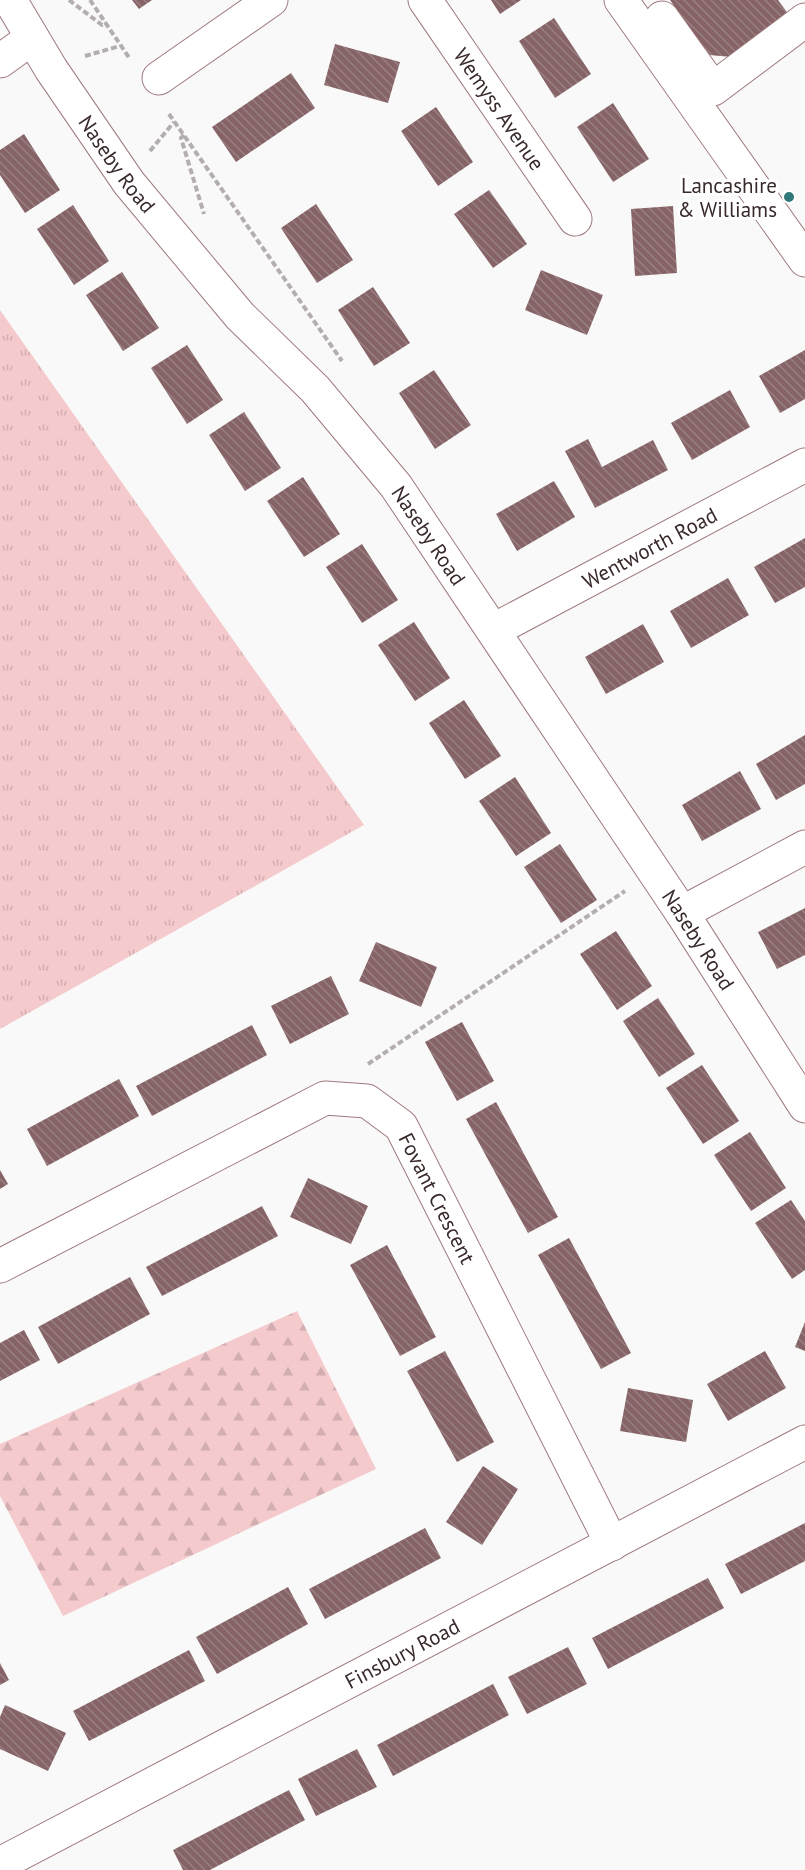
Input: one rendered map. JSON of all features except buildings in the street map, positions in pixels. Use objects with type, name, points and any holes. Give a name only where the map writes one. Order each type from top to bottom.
[{"type":"street","name":"Naseby Road","points":[[10,0],[32,38],[129,183],[240,316],[315,389],[396,486],[682,914],[805,1106]]},
{"type":"street","points":[[154,81],[271,0]]},
{"type":"street","name":"Wemyss Avenue","points":[[425,0],[575,219]]},
{"type":"street","points":[[621,0],[805,260]]},
{"type":"street","points":[[649,0],[713,89],[805,20]]},
{"type":"street","points":[[0,61],[32,38]]},
{"type":"street","name":"Wentworth Road","points":[[494,630],[805,465]]},
{"type":"street","points":[[682,914],[805,847]]},
{"type":"street","name":"Fovant Crescent","points":[[0,1266],[325,1098],[367,1101],[401,1126],[612,1544]]},
{"type":"street","name":"Finsbury Road","points":[[0,1864],[805,1442]]},
{"type":"path","points":[[69,0],[102,25],[106,23]]},
{"type":"path","points":[[90,0],[120,46],[154,81],[174,122],[343,361]]},
{"type":"path","points":[[74,59],[120,46]]},
{"type":"path","points":[[148,153],[174,122]]},
{"type":"path","points":[[184,135],[181,138],[206,219]]},
{"type":"path","points":[[361,1069],[654,872]]},
{"type":"green space","points":[[0,310],[364,825],[0,1029]]},
{"type":"green space","points":[[297,1311],[376,1469],[63,1616],[0,1496],[0,1444]]},
{"type":"place","name":"Lancashire & Williams","points":[[789,197]]}]
